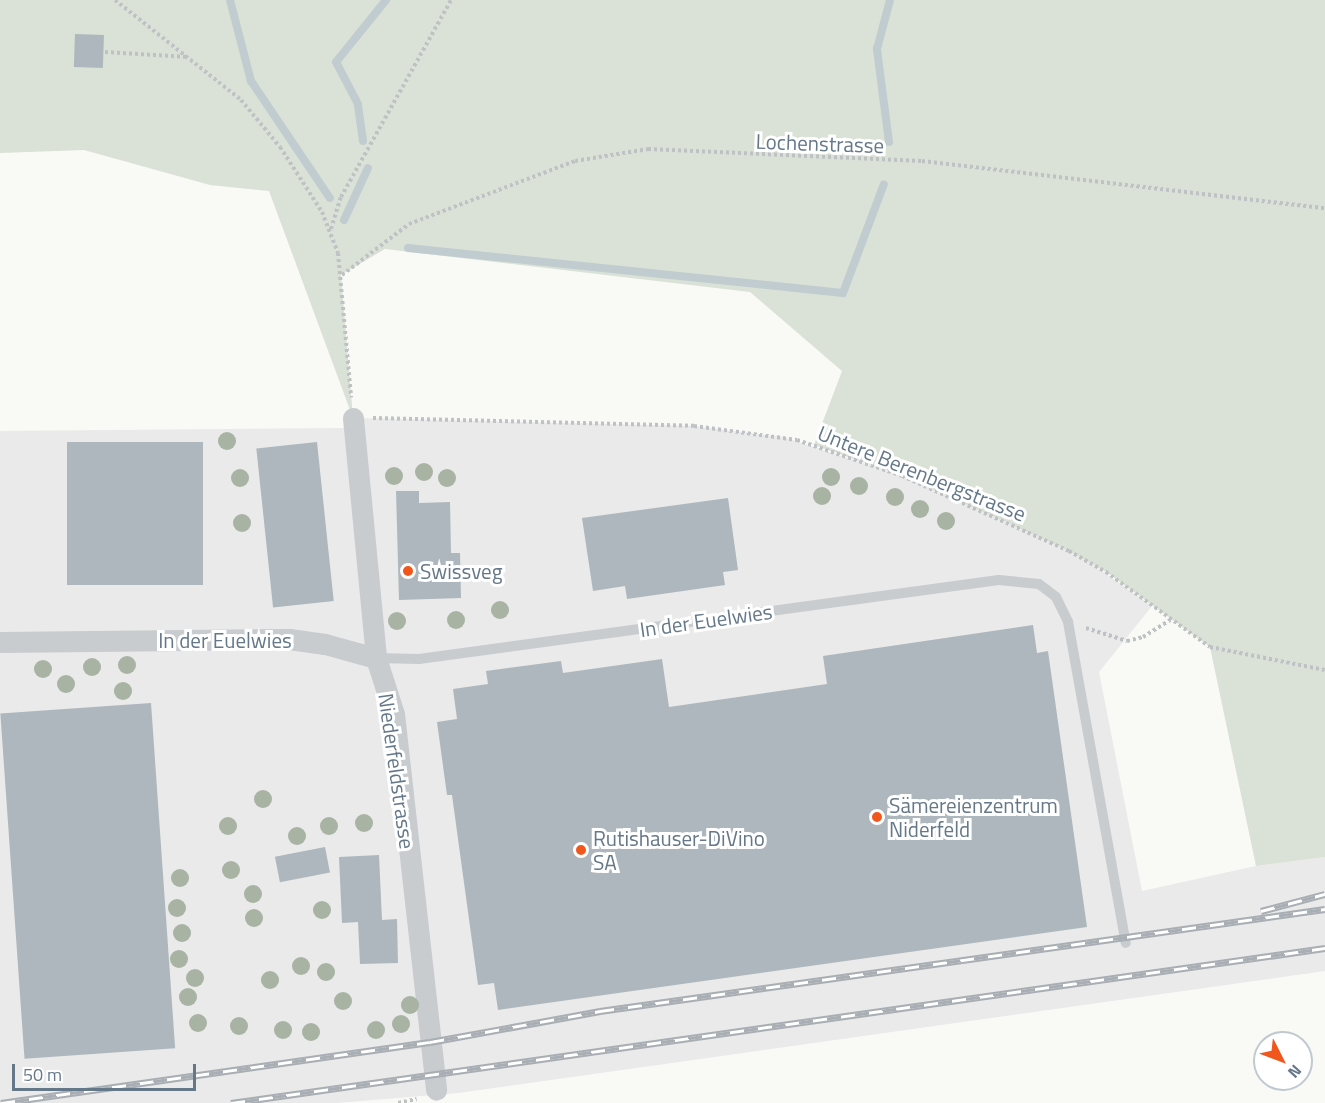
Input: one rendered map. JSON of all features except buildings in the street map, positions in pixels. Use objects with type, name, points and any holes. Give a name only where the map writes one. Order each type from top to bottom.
[{"type":"street","name":"Niederfeldstrasse","points":[[353,417],[376,658],[394,714],[436,1090]]},
{"type":"street","name":"In der Euelwies","points":[[0,642],[289,639],[376,658]]},
{"type":"lane","name":"In der Euelwies","points":[[376,658],[419,659],[999,580],[1039,584],[1056,597],[1068,622],[1126,943]]},
{"type":"path","points":[[115,0],[227,87],[264,125],[331,229],[341,275],[353,417]]},
{"type":"path","points":[[331,229],[341,197],[451,0]]},
{"type":"path","points":[[105,52],[189,57]]},
{"type":"path","name":"Lochenstrasse","points":[[341,275],[409,224],[575,161],[648,149],[922,161],[1325,208]]},
{"type":"path","name":"Untere Berenbergstrasse","points":[[400,418],[694,426],[797,440],[902,476],[1069,551],[1118,580],[1210,647],[1325,670]]},
{"type":"path","points":[[1068,622],[1127,641],[1143,637],[1170,620]]},
{"type":"shaded area","points":[[0,0],[1325,0],[1325,857],[1256,866],[1210,647],[1106,572],[1069,551],[902,476],[814,445],[842,371],[750,292],[385,249],[341,275],[353,418],[269,191],[210,185],[84,150],[0,153]]},
{"type":"shaded area","points":[[353,418],[694,426],[783,437],[902,476],[1082,557],[1152,606],[1099,672],[1142,891],[1256,866],[1325,857],[1325,971],[458,1093],[336,1103],[0,1103],[0,431],[346,428]]},
{"type":"waterway","points":[[230,0],[251,81],[330,198]]},
{"type":"waterway","points":[[363,141],[358,104],[336,62],[386,0]]},
{"type":"waterway","points":[[889,142],[877,49],[890,0]]},
{"type":"waterway","points":[[344,220],[368,168]]},
{"type":"waterway","points":[[408,248],[843,293],[884,184]]},
{"type":"railway","points":[[1261,911],[1325,894]]},
{"type":"railway","points":[[1,1103],[430,1042],[600,1011],[1325,909]]},
{"type":"railway","points":[[231,1103],[1325,948]]},
{"type":"place","name":"Swissveg","points":[[408,571]]},
{"type":"place","name":"Sämereienzentrum Niderfeld","points":[[877,817]]},
{"type":"place","name":"Rutishauser-DiVino SA","points":[[581,850]]}]
